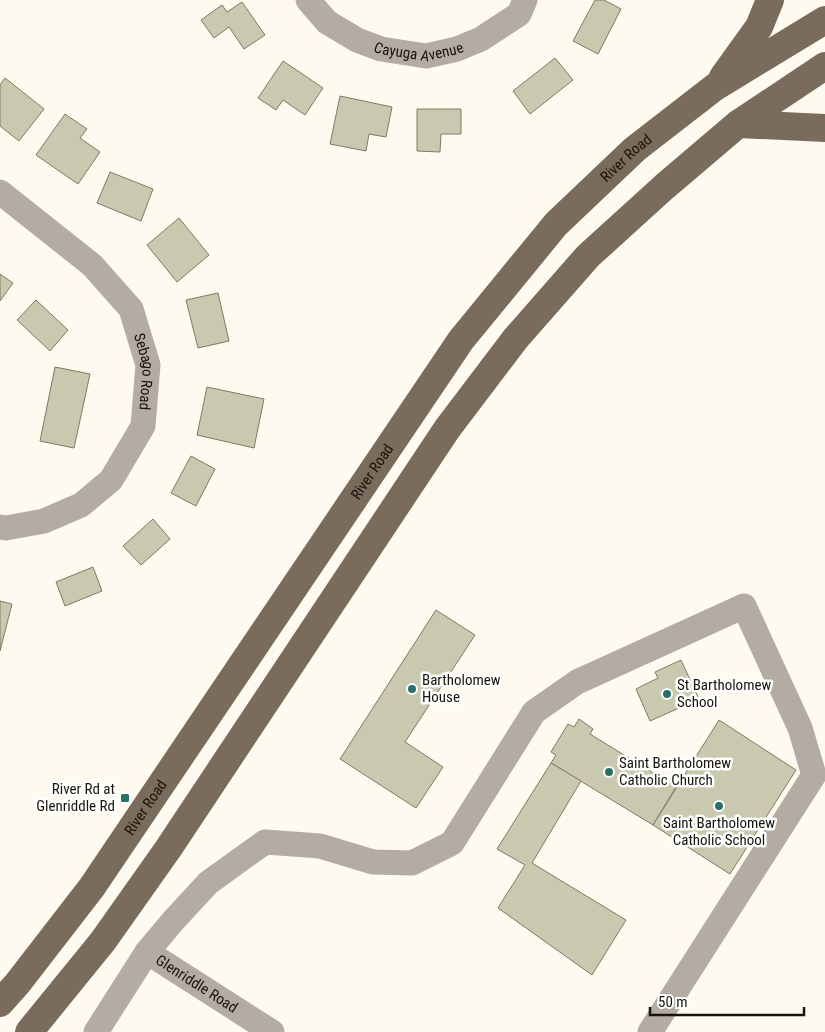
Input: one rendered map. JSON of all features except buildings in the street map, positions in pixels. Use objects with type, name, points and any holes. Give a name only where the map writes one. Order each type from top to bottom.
[{"type":"main road","points":[[715,87],[759,27],[770,0]]},
{"type":"main road","name":"River Road","points":[[0,1003],[17,984],[92,887],[461,340],[556,224],[634,149],[715,87],[825,20]]},
{"type":"main road","points":[[29,1032],[103,941],[173,840],[447,429],[516,338],[588,256],[664,187],[738,124],[825,66]]},
{"type":"main road","points":[[738,124],[825,128]]},
{"type":"street","name":"Cayuga Avenue","points":[[308,0],[327,22],[357,40],[381,49],[426,56],[458,49],[481,39],[519,14],[526,0]]},
{"type":"street","name":"Sebago Road","points":[[0,192],[92,265],[131,309],[148,365],[143,426],[111,480],[81,505],[54,517],[44,521],[6,528],[0,527]]},
{"type":"street","points":[[96,1032],[147,952],[174,921],[208,883],[265,842],[320,846],[373,862],[412,863],[452,843],[534,712],[577,682],[744,606],[800,728],[814,774],[650,1032]]},
{"type":"street","name":"Glenriddle Road","points":[[147,952],[272,1032]]},
{"type":"place","name":"Bartholomew House","points":[[412,689]]},
{"type":"place","name":"St Bartholomew School","points":[[667,694]]},
{"type":"place","name":"Saint Bartholomew Catholic Church","points":[[609,772]]},
{"type":"place","name":"River Rd at Glenriddle Rd","points":[[125,798]]},
{"type":"place","name":"Saint Bartholomew Catholic School","points":[[719,806]]}]
